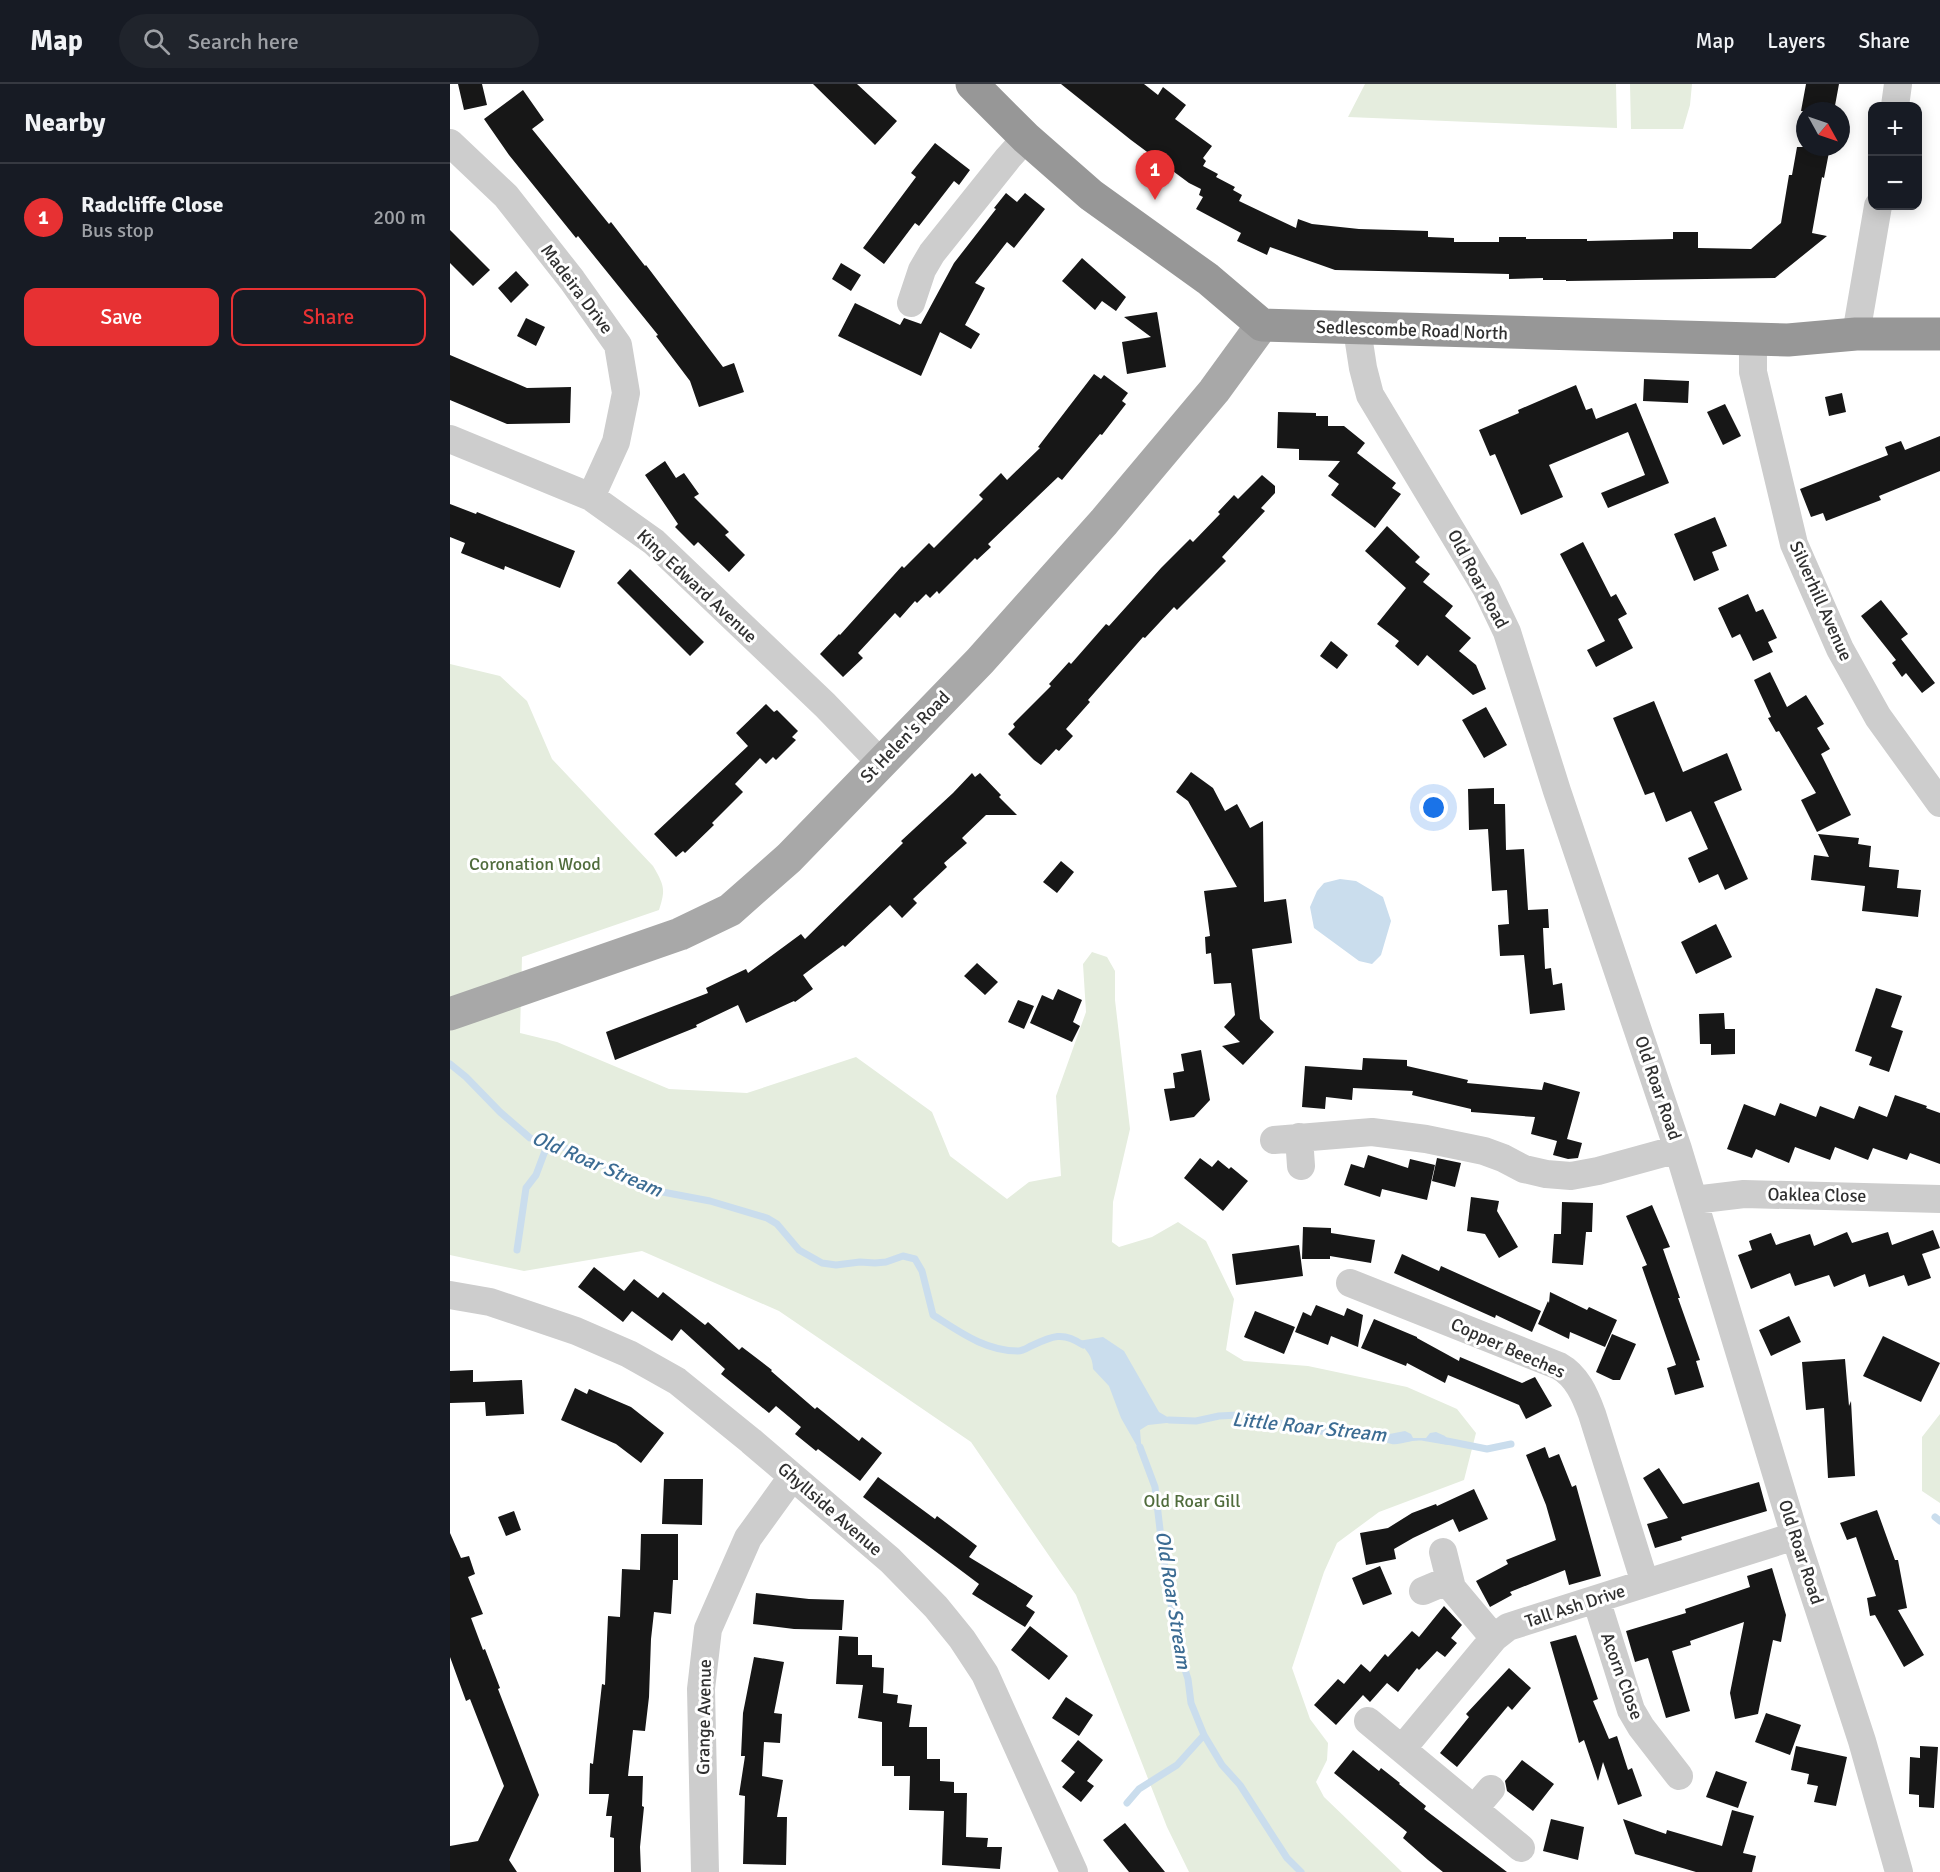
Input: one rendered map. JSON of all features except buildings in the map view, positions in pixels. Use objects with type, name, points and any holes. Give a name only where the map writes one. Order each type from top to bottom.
[{"type":"highway","points":[[972,84],[1026,138],[1091,195],[1208,279],[1262,325]]},
{"type":"highway","name":"Sedlescombe Road North","points":[[1262,325],[1357,330],[1753,339],[1856,334],[1940,334]]},
{"type":"main road","name":"St Helen's Road","points":[[450,1014],[680,934],[730,910],[789,858],[980,661],[1104,522],[1214,390],[1262,325]]},
{"type":"street","points":[[1896,102],[1898,84]]},
{"type":"street","points":[[911,303],[922,270],[932,253],[994,174],[1026,138]]},
{"type":"street","name":"Madeira Drive","points":[[450,143],[506,196],[572,280],[618,345],[626,393],[616,442],[591,497]]},
{"type":"street","points":[[1856,334],[1877,210]]},
{"type":"street","name":"Old Roar Road","points":[[1357,330],[1370,394],[1486,588],[1506,632],[1557,791],[1678,1149],[1796,1536],[1862,1741],[1899,1872]]},
{"type":"street","name":"Silverhill Avenue","points":[[1753,339],[1753,372],[1794,544],[1843,654],[1878,717],[1940,803]]},
{"type":"street","name":"King Edward Avenue","points":[[450,439],[591,497],[654,542],[825,705],[880,762]]},
{"type":"street","points":[[1302,1166],[1286,1139],[1372,1132],[1426,1139],[1484,1150],[1524,1169],[1571,1176],[1678,1149]]},
{"type":"street","name":"Oaklea Close","points":[[1694,1200],[1744,1194],[1940,1198]]},
{"type":"street","name":"Copper Beeches","points":[[1369,1282],[1558,1366],[1572,1377],[1582,1390],[1592,1414],[1645,1583]]},
{"type":"street","name":"Ghyllside Avenue","points":[[450,1295],[490,1302],[576,1332],[629,1354],[677,1381],[890,1560],[936,1607],[962,1639],[985,1674],[1074,1872]]},
{"type":"street","name":"Grange Avenue","points":[[705,1872],[701,1689],[708,1629],[748,1538],[792,1477]]},
{"type":"street","name":"Tall Ash Drive","points":[[1402,1749],[1494,1638],[1508,1627],[1796,1536]]},
{"type":"street","points":[[1443,1552],[1449,1580],[1460,1599],[1494,1638]]},
{"type":"street","points":[[1423,1591],[1449,1580]]},
{"type":"street","name":"Acorn Close","points":[[1596,1599],[1631,1710],[1641,1727],[1679,1776]]},
{"type":"street","points":[[1368,1721],[1402,1749],[1482,1799],[1521,1848]]},
{"type":"green space","points":[[1365,84],[1616,84],[1617,128],[1348,117]]},
{"type":"green space","points":[[1630,84],[1692,84],[1690,105],[1683,129],[1631,129]]},
{"type":"green space","name":"Old Roar Gill","points":[[450,664],[500,676],[527,701],[552,759],[653,866],[663,887],[659,910],[522,957],[520,1033],[557,1042],[669,1089],[747,1093],[856,1057],[932,1112],[950,1156],[1007,1199],[1029,1182],[1061,1176],[1056,1096],[1086,1012],[1083,964],[1092,952],[1107,957],[1115,971],[1115,1000],[1130,1129],[1113,1202],[1112,1242],[1119,1247],[1152,1237],[1178,1222],[1206,1241],[1234,1299],[1226,1350],[1244,1361],[1308,1366],[1407,1387],[1457,1409],[1476,1433],[1464,1480],[1379,1512],[1337,1543],[1324,1572],[1292,1668],[1310,1719],[1328,1743],[1327,1760],[1316,1782],[1324,1797],[1402,1872],[1189,1872],[1167,1827],[1076,1595],[971,1442],[779,1311],[642,1251],[524,1271],[450,1255]]},
{"type":"green space","points":[[1940,1414],[1940,1503],[1922,1491],[1922,1437]]},
{"type":"water","points":[[1340,879],[1356,881],[1383,897],[1391,921],[1381,955],[1372,964],[1359,961],[1314,928],[1310,907],[1317,891],[1324,883]]},
{"type":"water","points":[[1103,1337],[1124,1351],[1159,1412],[1176,1422],[1148,1425],[1140,1430],[1142,1455],[1121,1418],[1109,1386],[1093,1369],[1090,1357],[1078,1341]]},
{"type":"water","points":[[1405,1431],[1413,1438],[1426,1438],[1430,1433],[1436,1432],[1445,1436],[1451,1443],[1448,1445],[1417,1441],[1389,1444],[1379,1436]]},
{"type":"waterway","name":"Old Roar Stream","points":[[450,1064],[530,1138],[573,1150],[652,1190],[710,1201],[767,1218],[777,1224],[799,1250],[822,1263],[836,1265],[875,1263],[903,1256],[915,1259],[922,1271],[933,1315],[984,1344],[995,1348],[1020,1351],[1051,1338],[1063,1337],[1083,1345]]},
{"type":"waterway","points":[[517,1250],[526,1188],[536,1175],[548,1143]]},
{"type":"waterway","name":"Little Roar Stream","points":[[1169,1420],[1196,1421],[1238,1415],[1331,1433],[1389,1439]]},
{"type":"waterway","points":[[1442,1440],[1487,1449],[1511,1444]]},
{"type":"waterway","name":"Old Roar Stream","points":[[1140,1447],[1155,1487],[1178,1648],[1188,1679],[1191,1703],[1204,1735],[1222,1765],[1240,1785],[1287,1858],[1301,1872]]},
{"type":"waterway","points":[[1935,1517],[1940,1521]]},
{"type":"waterway","points":[[1127,1803],[1139,1789],[1177,1765],[1204,1735]]},
{"type":"place","name":"Radcliffe Close","points":[[1155,200]]},
{"type":"park label","name":"Coronation Wood","points":[[535,864]]}]
